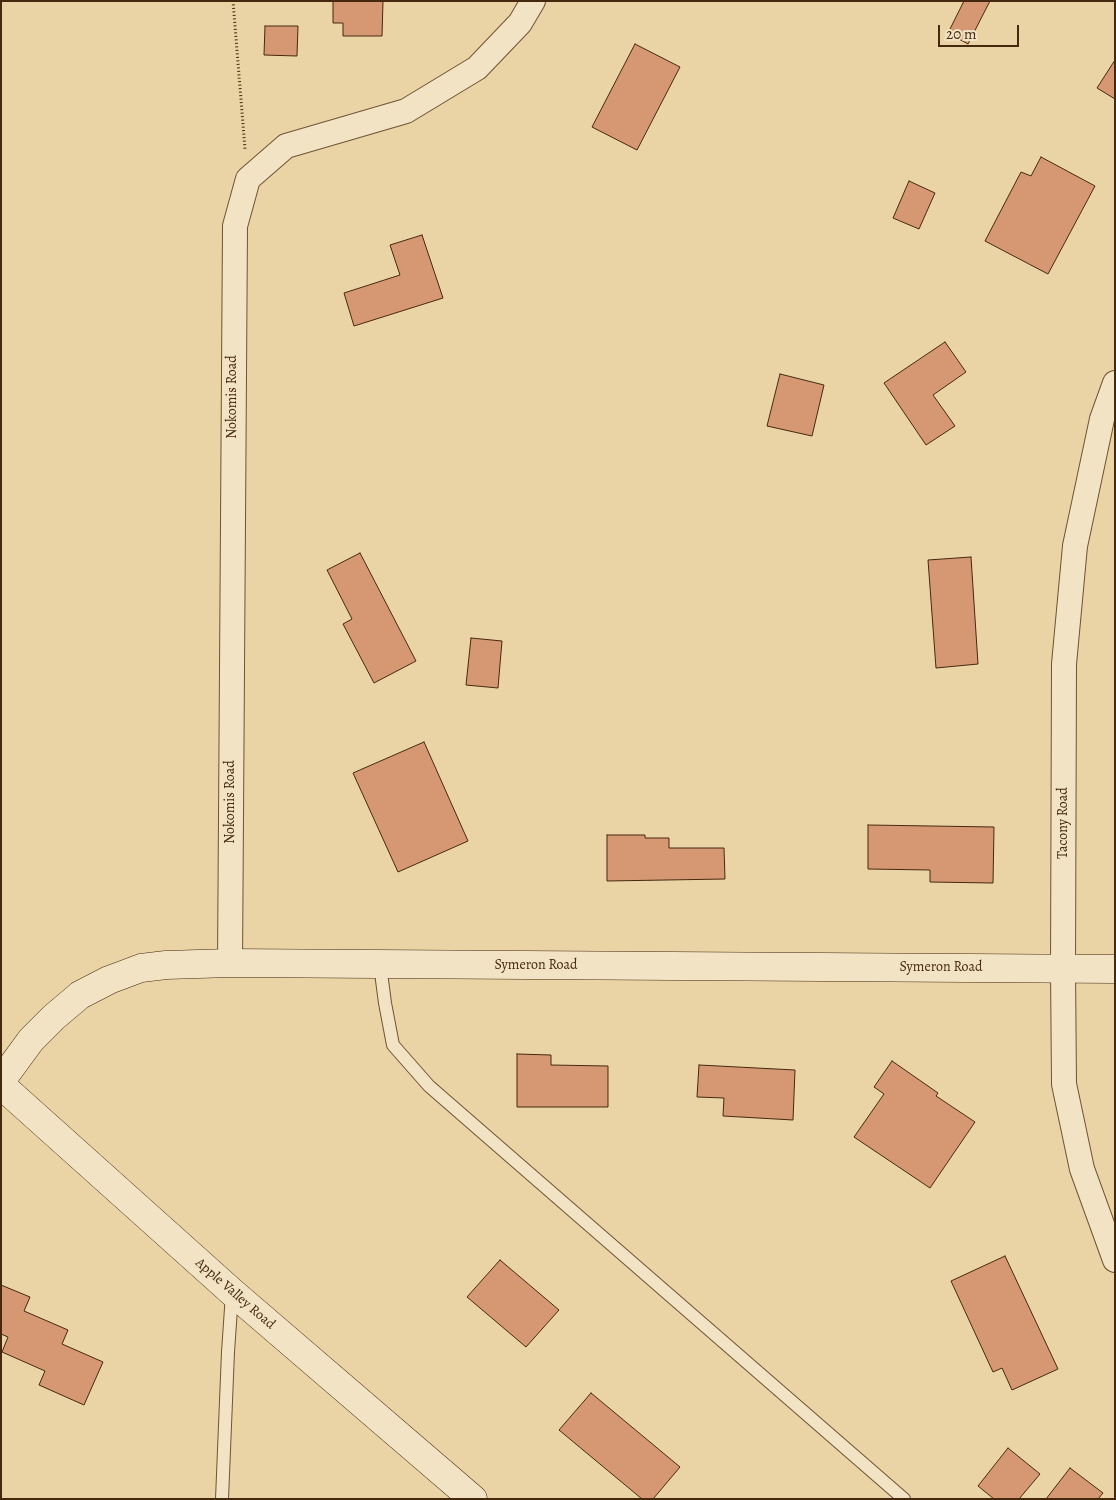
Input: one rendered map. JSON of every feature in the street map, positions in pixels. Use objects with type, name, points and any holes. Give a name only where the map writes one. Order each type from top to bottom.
[{"type":"street","points":[[248,179],[286,146],[406,111],[477,68],[520,23],[532,1]]},
{"type":"street","name":"Nokomis Road","points":[[230,963],[235,226],[248,179]]},
{"type":"street","name":"Tacony Road","points":[[1115,383],[1102,419],[1075,546],[1064,664],[1063,969],[1064,1084],[1082,1169],[1115,1260]]},
{"type":"street","name":"Symeron Road","points":[[1,1083],[31,1040],[80,995],[109,980],[141,968],[158,966],[230,963],[1115,969]]},
{"type":"street","name":"Apple Valley Road","points":[[1,1083],[232,1292],[473,1499]]},
{"type":"lane","points":[[380,965],[393,1045],[429,1086],[904,1499]]},
{"type":"lane","points":[[222,1499],[232,1292]]},
{"type":"path","points":[[233,1],[248,179]]},
{"type":"building","points":[[333,1],[383,1],[382,36],[343,36],[343,23],[333,23]]},
{"type":"building","points":[[964,1],[990,1],[968,44],[948,33]]},
{"type":"building","points":[[265,26],[298,26],[297,56],[264,55]]},
{"type":"building","points":[[635,44],[680,67],[637,150],[592,127]]},
{"type":"building","points":[[1115,60],[1115,99],[1097,88]]},
{"type":"building","points":[[1041,157],[1095,186],[1048,274],[985,241],[1021,172],[1031,176]]},
{"type":"building","points":[[909,181],[935,193],[919,229],[893,218]]},
{"type":"building","points":[[422,235],[443,298],[354,326],[344,293],[400,275],[390,245]]},
{"type":"building","points":[[945,342],[966,372],[933,395],[955,426],[926,445],[884,383]]},
{"type":"building","points":[[780,374],[824,385],[812,436],[767,426]]},
{"type":"building","points":[[360,553],[416,661],[374,683],[343,624],[352,619],[327,570]]},
{"type":"building","points":[[971,557],[978,664],[936,668],[928,560]]},
{"type":"building","points":[[471,638],[502,641],[498,688],[466,685]]},
{"type":"building","points":[[424,742],[468,841],[398,872],[353,773]]},
{"type":"building","points":[[868,825],[994,827],[993,883],[930,882],[930,870],[868,869]]},
{"type":"building","points":[[607,835],[645,835],[645,838],[669,838],[669,848],[724,848],[725,879],[607,881]]},
{"type":"building","points":[[517,1054],[551,1055],[551,1065],[608,1066],[608,1107],[517,1107]]},
{"type":"building","points":[[892,1061],[938,1093],[936,1096],[975,1122],[930,1188],[854,1137],[884,1094],[874,1087]]},
{"type":"building","points":[[699,1065],[795,1070],[793,1120],[723,1116],[724,1098],[697,1097]]},
{"type":"building","points":[[1005,1256],[1058,1369],[1012,1390],[1002,1368],[993,1372],[951,1281]]},
{"type":"building","points":[[500,1260],[559,1310],[526,1347],[467,1297]]},
{"type":"building","points":[[1,1285],[30,1297],[24,1311],[68,1330],[62,1344],[103,1362],[84,1405],[39,1385],[45,1371],[2,1352],[8,1337],[1,1334]]},
{"type":"building","points":[[591,1393],[680,1467],[653,1499],[642,1499],[559,1430]]},
{"type":"building","points":[[1008,1448],[1040,1474],[1019,1499],[994,1499],[978,1486]]},
{"type":"building","points":[[1070,1468],[1103,1493],[1098,1499],[1046,1499]]}]
